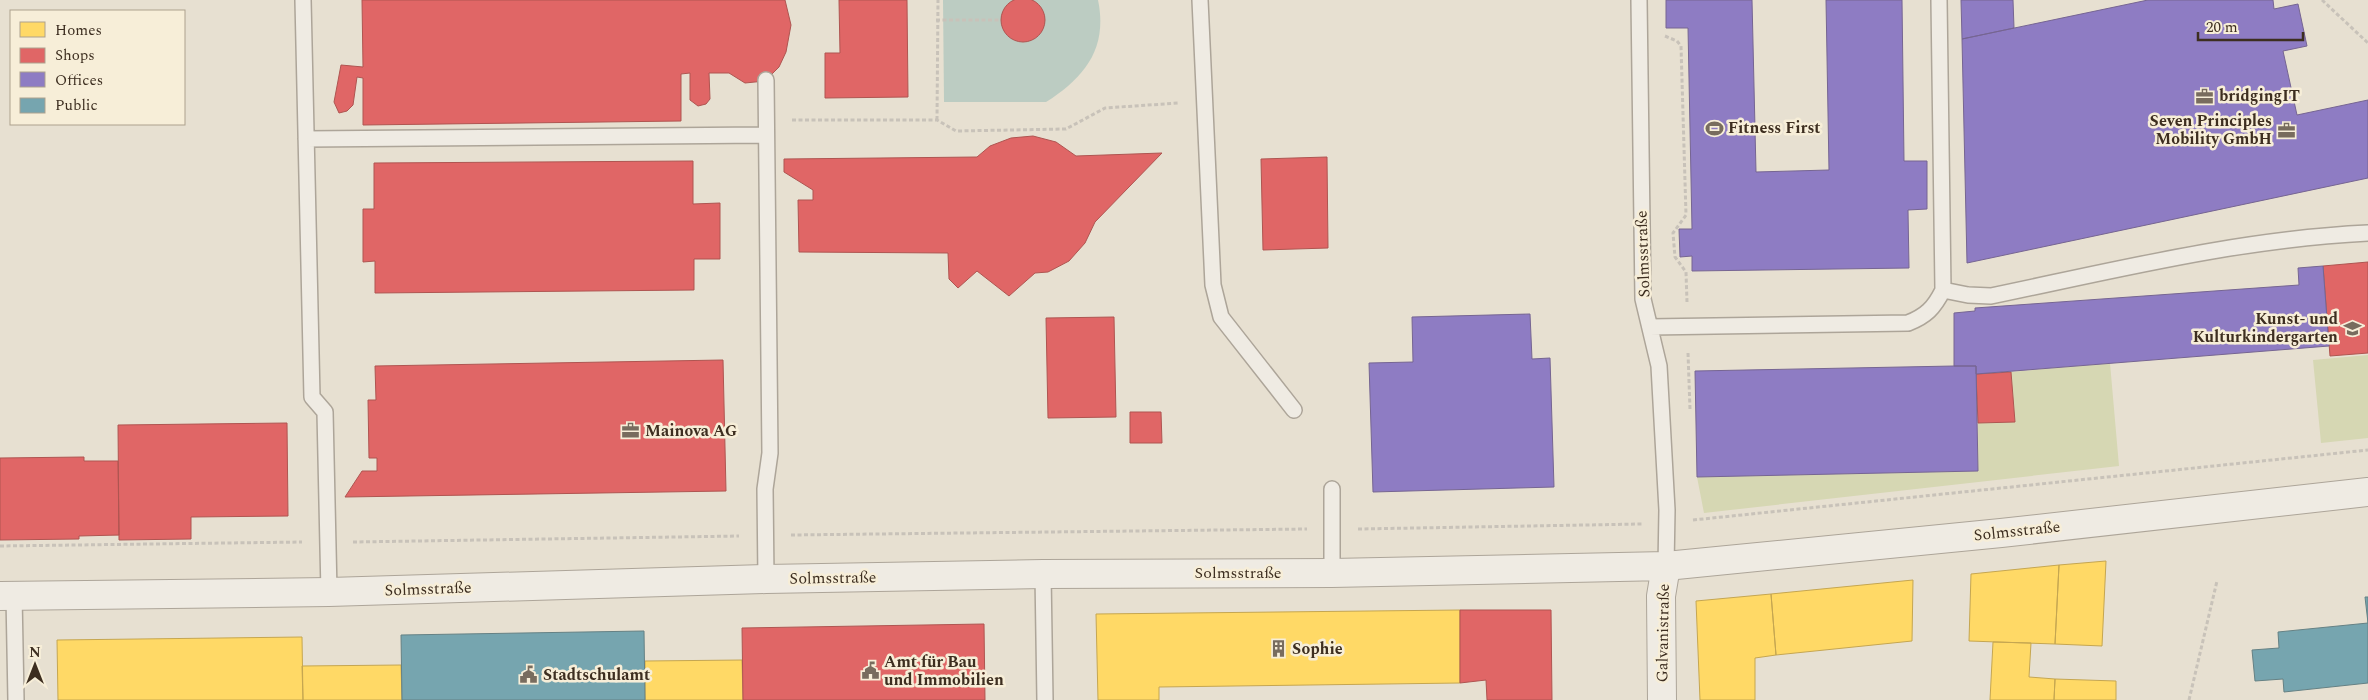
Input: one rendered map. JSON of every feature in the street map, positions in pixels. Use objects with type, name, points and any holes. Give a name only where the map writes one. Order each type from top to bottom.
[{"type":"street","name":"Solmsstraße","points":[[7,596],[329,592],[766,579],[1043,574],[1332,573],[1666,566],[2001,533],[2368,492]]},
{"type":"street","name":"Galvanistraße","points":[[1662,700],[1661,596],[1666,566]]},
{"type":"lane","points":[[303,0],[312,397],[325,412],[329,592]]},
{"type":"lane","points":[[1200,0],[1215,302],[1221,317],[1294,410]]},
{"type":"lane","name":"Solmsstraße","points":[[1639,0],[1643,299],[1659,366],[1667,523],[1666,566]]},
{"type":"lane","points":[[1650,327],[1908,322],[1923,317],[1935,306],[1943,290],[1939,0]]},
{"type":"lane","points":[[766,80],[770,453],[765,489],[766,579]]},
{"type":"lane","points":[[306,139],[766,128]]},
{"type":"lane","points":[[1943,290],[1968,295],[1991,296],[2198,253],[2306,236],[2368,233]]},
{"type":"lane","points":[[1332,489],[1332,573]]},
{"type":"lane","points":[[1043,574],[1045,700]]},
{"type":"lane","points":[[7,596],[16,700]]},
{"type":"path","points":[[937,120],[936,20],[938,0]]},
{"type":"path","points":[[2322,0],[2368,44]]},
{"type":"path","points":[[936,20],[1000,20]]},
{"type":"path","points":[[1660,30],[1682,46],[1686,214],[1673,233],[1675,257],[1686,272],[1690,414]]},
{"type":"path","points":[[766,128],[937,120],[956,131],[1066,129],[1105,108],[1204,102]]},
{"type":"path","points":[[0,546],[1667,523],[2368,450]]},
{"type":"path","points":[[1693,510],[1693,520]]},
{"type":"path","points":[[2189,700],[2217,581]]},
{"type":"green space","points":[[2368,355],[2368,438],[2321,443],[2313,360]]},
{"type":"green space","points":[[2110,363],[2119,466],[1704,513],[1697,477],[1978,471],[1978,423],[2015,422],[2011,372]]},
{"type":"shaded area","points":[[943,0],[1098,0],[1100,33],[1090,60],[1082,71],[1072,82],[1046,102],[944,102]]},
{"type":"building: Homes","points":[[2106,561],[2102,646],[2055,644],[2059,565]]},
{"type":"building: Homes","points":[[2059,565],[2055,644],[1969,641],[1971,574]]},
{"type":"building: Homes","points":[[1913,580],[1912,641],[1776,655],[1771,594]]},
{"type":"building: Homes","points":[[1771,594],[1776,655],[1755,658],[1755,700],[1700,700],[1696,601]]},
{"type":"building: Homes","name":"Sophie","points":[[1460,610],[1460,683],[1159,687],[1159,700],[1098,700],[1096,614]]},
{"type":"building: Homes","points":[[302,637],[303,700],[58,700],[57,640]]},
{"type":"building: Homes","points":[[1993,642],[2031,643],[2029,677],[2055,679],[2054,700],[1990,700]]},
{"type":"building: Homes","points":[[742,660],[743,700],[645,700],[645,661]]},
{"type":"building: Homes","points":[[401,665],[402,700],[303,700],[302,666]]},
{"type":"building: Homes","points":[[2055,679],[2116,681],[2116,700],[2054,700]]},
{"type":"building: Shops","points":[[1014,-1],[1032,-1],[1039,4],[1045,16],[1044,29],[1032,41],[1014,41],[1002,29],[1002,11]]},
{"type":"building: Shops","points":[[362,0],[785,0],[791,25],[786,52],[779,67],[765,81],[745,83],[729,73],[709,73],[710,99],[706,104],[698,106],[690,100],[690,73],[681,74],[681,121],[363,125],[363,78],[357,77],[353,105],[347,111],[339,113],[334,102],[341,65],[363,67]]},
{"type":"building: Shops","points":[[839,0],[907,0],[908,97],[825,98],[825,53],[840,53]]},
{"type":"building: Shops","points":[[1033,136],[1056,142],[1076,156],[1162,153],[1095,222],[1085,243],[1069,261],[1048,272],[1035,273],[1009,296],[977,271],[958,288],[949,279],[948,253],[799,252],[798,200],[813,200],[813,190],[784,172],[784,159],[977,157],[990,146],[1011,138]]},
{"type":"building: Shops","points":[[1327,157],[1328,248],[1263,250],[1261,159]]},
{"type":"building: Shops","points":[[693,161],[693,204],[720,203],[720,259],[694,259],[694,290],[375,293],[375,261],[363,262],[363,209],[374,209],[374,163]]},
{"type":"building: Shops","points":[[2368,262],[2368,353],[2330,356],[2323,266]]},
{"type":"building: Shops","points":[[1114,317],[1116,417],[1048,418],[1046,318]]},
{"type":"building: Shops","points":[[723,360],[726,491],[345,497],[362,471],[377,471],[377,458],[369,458],[368,400],[376,400],[375,366]]},
{"type":"building: Shops","points":[[2011,372],[2015,422],[1978,423],[1976,374]]},
{"type":"building: Shops","points":[[1130,412],[1161,412],[1162,443],[1130,443]]},
{"type":"building: Shops","points":[[287,423],[288,516],[191,517],[191,539],[119,540],[118,425]]},
{"type":"building: Shops","points":[[84,457],[84,461],[118,461],[119,535],[79,536],[79,539],[0,540],[0,458]]},
{"type":"building: Shops","points":[[1460,610],[1551,610],[1552,700],[1487,700],[1486,680],[1460,683]]},
{"type":"building: Shops","points":[[984,624],[985,700],[743,700],[742,628]]},
{"type":"building: Offices","points":[[1666,0],[1752,0],[1756,172],[1829,170],[1826,0],[1902,0],[1904,161],[1927,161],[1927,209],[1908,210],[1909,268],[1692,271],[1692,256],[1680,257],[1679,229],[1692,229],[1688,28],[1666,28]]},
{"type":"building: Offices","points":[[1961,0],[2013,0],[2014,28],[1962,39]]},
{"type":"building: Offices","points":[[2148,0],[2273,0],[2274,9],[2298,4],[2307,46],[2283,51],[2297,115],[2368,100],[2368,178],[1967,263],[1962,39]]},
{"type":"building: Offices","points":[[2323,266],[2329,346],[1976,374],[1976,366],[1954,366],[1954,313],[1975,311],[1975,308],[2299,285],[2298,268]]},
{"type":"building: Offices","points":[[1530,314],[1532,359],[1550,358],[1554,487],[1373,492],[1369,363],[1413,362],[1412,317]]},
{"type":"building: Offices","points":[[1976,366],[1978,471],[1697,477],[1695,371]]},
{"type":"building: Public","points":[[2365,597],[2368,597],[2368,623]]},
{"type":"building: Public","points":[[2368,623],[2368,683],[2284,692],[2283,679],[2255,681],[2252,650],[2279,648],[2278,632]]},
{"type":"building: Public","points":[[644,631],[645,700],[402,700],[401,635]]},
{"type":"place","name":"bridgingIT","points":[[2205,96]]},
{"type":"place","name":"Fitness First","points":[[1714,128]]},
{"type":"place","name":"Seven Principles Mobility GmbH","points":[[2286,130]]},
{"type":"place","name":"Kunst- und Kulturkindergarten","points":[[2352,328]]},
{"type":"place","name":"Mainova AG","points":[[631,431]]},
{"type":"place","name":"Sophie","points":[[1278,649]]},
{"type":"place","name":"Amt für Bau und Immobilien","points":[[870,671]]},
{"type":"place","name":"Stadtschulamt","points":[[529,675]]}]
